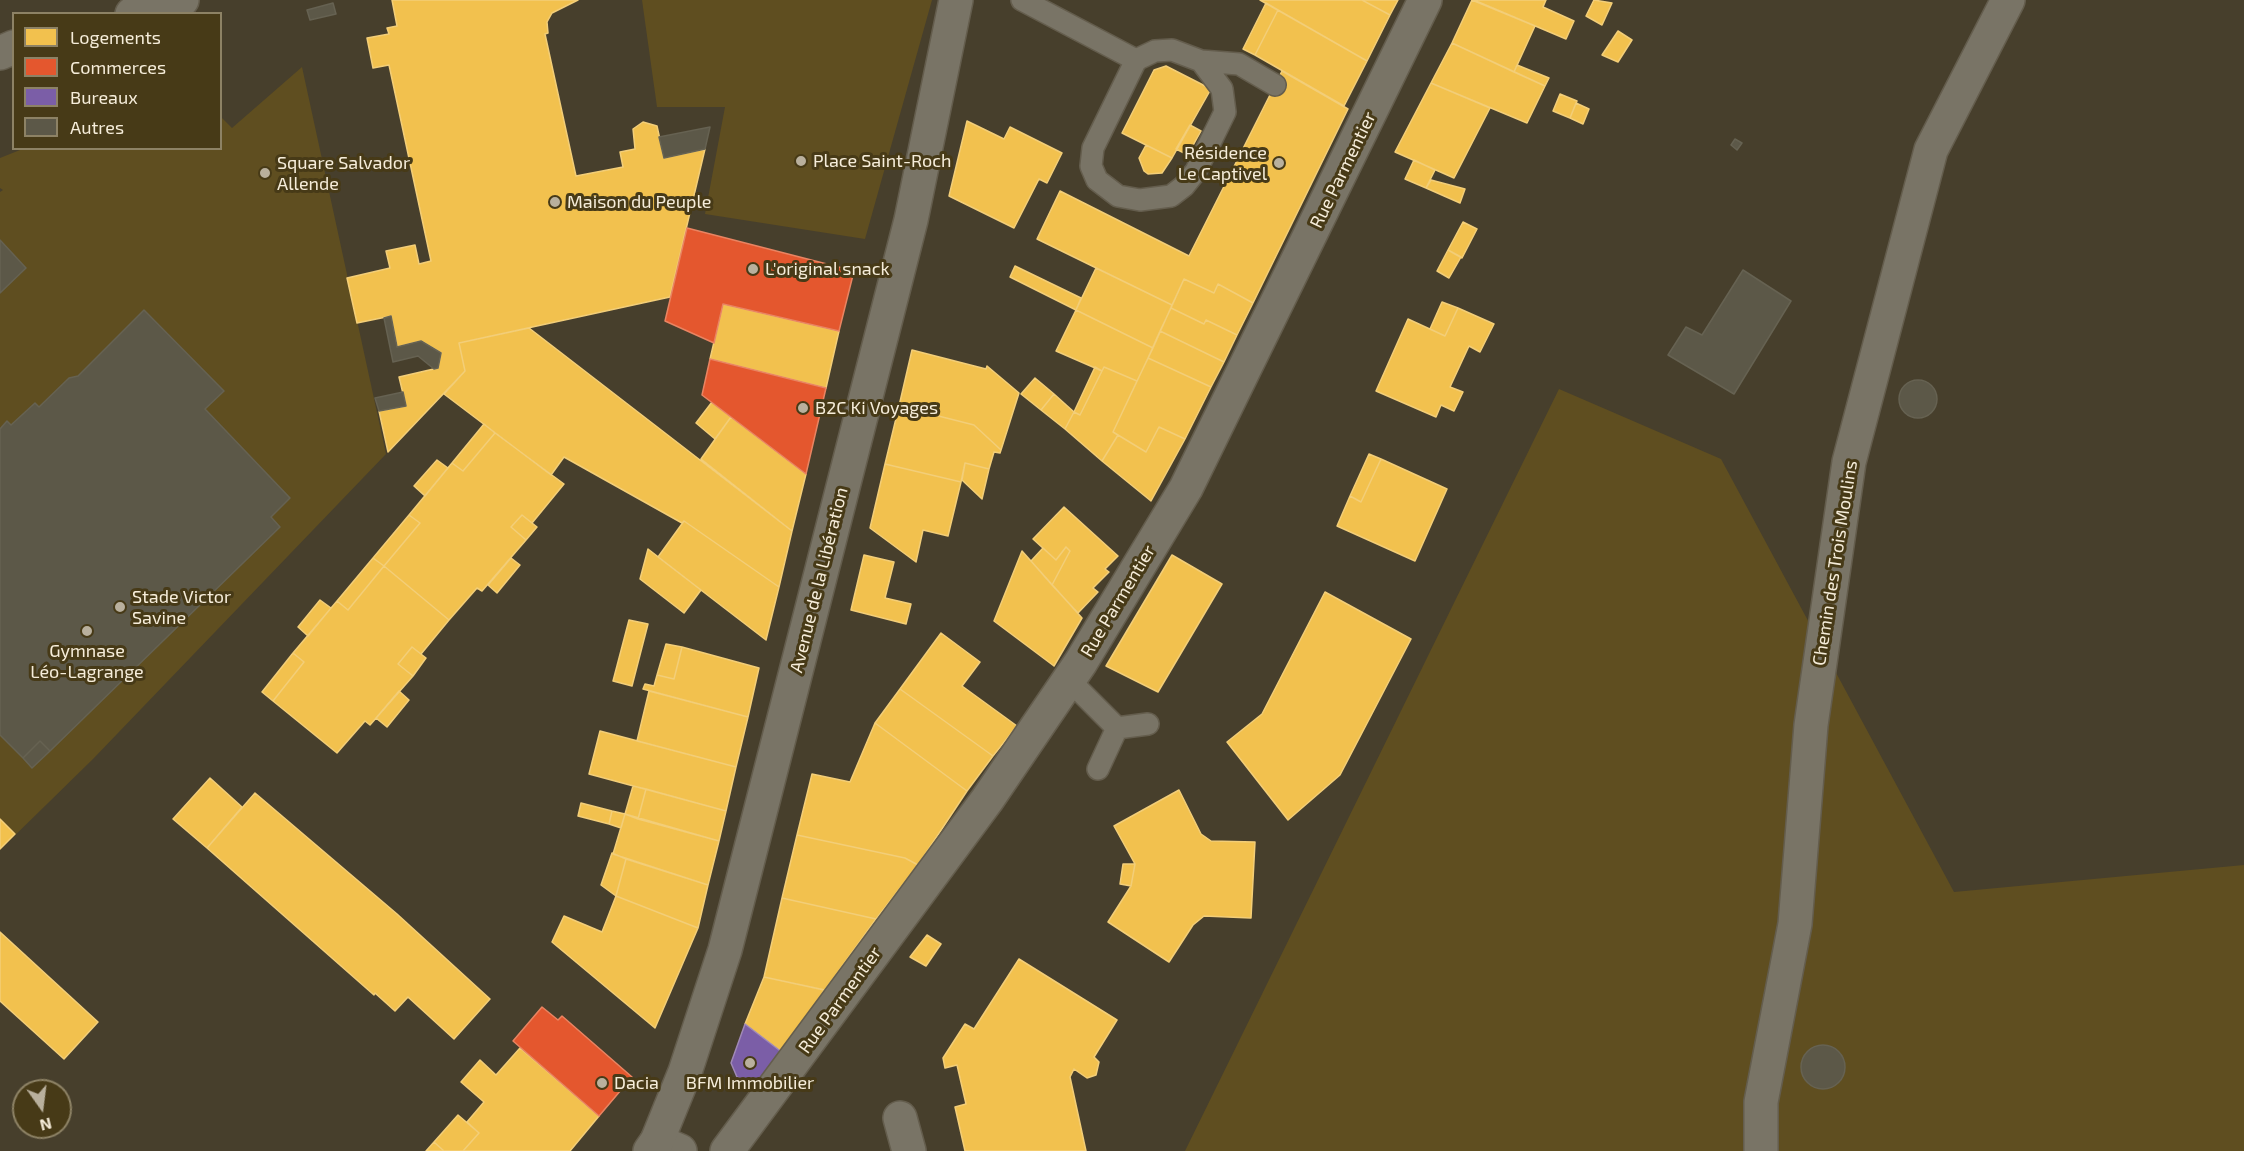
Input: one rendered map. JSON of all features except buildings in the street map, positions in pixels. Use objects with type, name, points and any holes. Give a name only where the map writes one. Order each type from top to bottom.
[{"type":"street","points":[[139,12],[182,0]]},
{"type":"street","name":"Avenue de la Libération","points":[[663,1148],[725,950],[911,220],[956,0]]},
{"type":"street","name":"Rue Parmentier","points":[[728,1151],[987,800],[1068,680],[1186,488],[1425,0]]},
{"type":"street","name":"Chemin des Trois Moulins","points":[[1761,1151],[1761,1102],[1795,924],[1811,725],[1849,462],[1931,150],[2008,0]]},
{"type":"street","points":[[900,1118],[909,1151]]},
{"type":"lane","points":[[1022,0],[1136,60]]},
{"type":"lane","points":[[1201,61],[1222,89],[1225,112],[1196,171],[1184,186],[1171,196],[1140,200],[1118,196],[1097,180],[1091,166],[1093,147],[1136,60],[1155,51],[1172,50],[1201,61],[1239,64],[1275,85]]},
{"type":"lane","points":[[1068,680],[1117,728]]},
{"type":"lane","points":[[1117,728],[1148,724]]},
{"type":"lane","points":[[1098,769],[1117,728]]},
{"type":"shaded area","name":"Place Saint-Roch","points":[[642,0],[932,0],[865,239],[705,214],[725,107],[657,107]]},
{"type":"shaded area","name":"Stade Victor Savine","points":[[302,67],[386,454],[93,759],[0,850],[0,192],[3,190],[0,188],[0,158],[20,150],[222,150],[222,118],[232,128]]},
{"type":"shaded area","points":[[1559,389],[1721,459],[1954,892],[2244,865],[2244,1151],[1185,1151]]},
{"type":"place","name":"Place Saint-Roch","points":[[801,161]]},
{"type":"place","name":"Résidence Le Captivel","points":[[1279,163]]},
{"type":"place","name":"Square Salvador Allende","points":[[265,173]]},
{"type":"place","name":"Maison du Peuple","points":[[555,202]]},
{"type":"place","name":"L'original snack","points":[[753,269]]},
{"type":"place","name":"B2C Ki Voyages","points":[[803,408]]},
{"type":"place","name":"Stade Victor Savine","points":[[120,607]]},
{"type":"place","name":"Gymnase Léo-Lagrange","points":[[87,631]]},
{"type":"place","name":"BFM Immobilier","points":[[750,1063]]},
{"type":"place","name":"Dacia","points":[[602,1083]]}]
